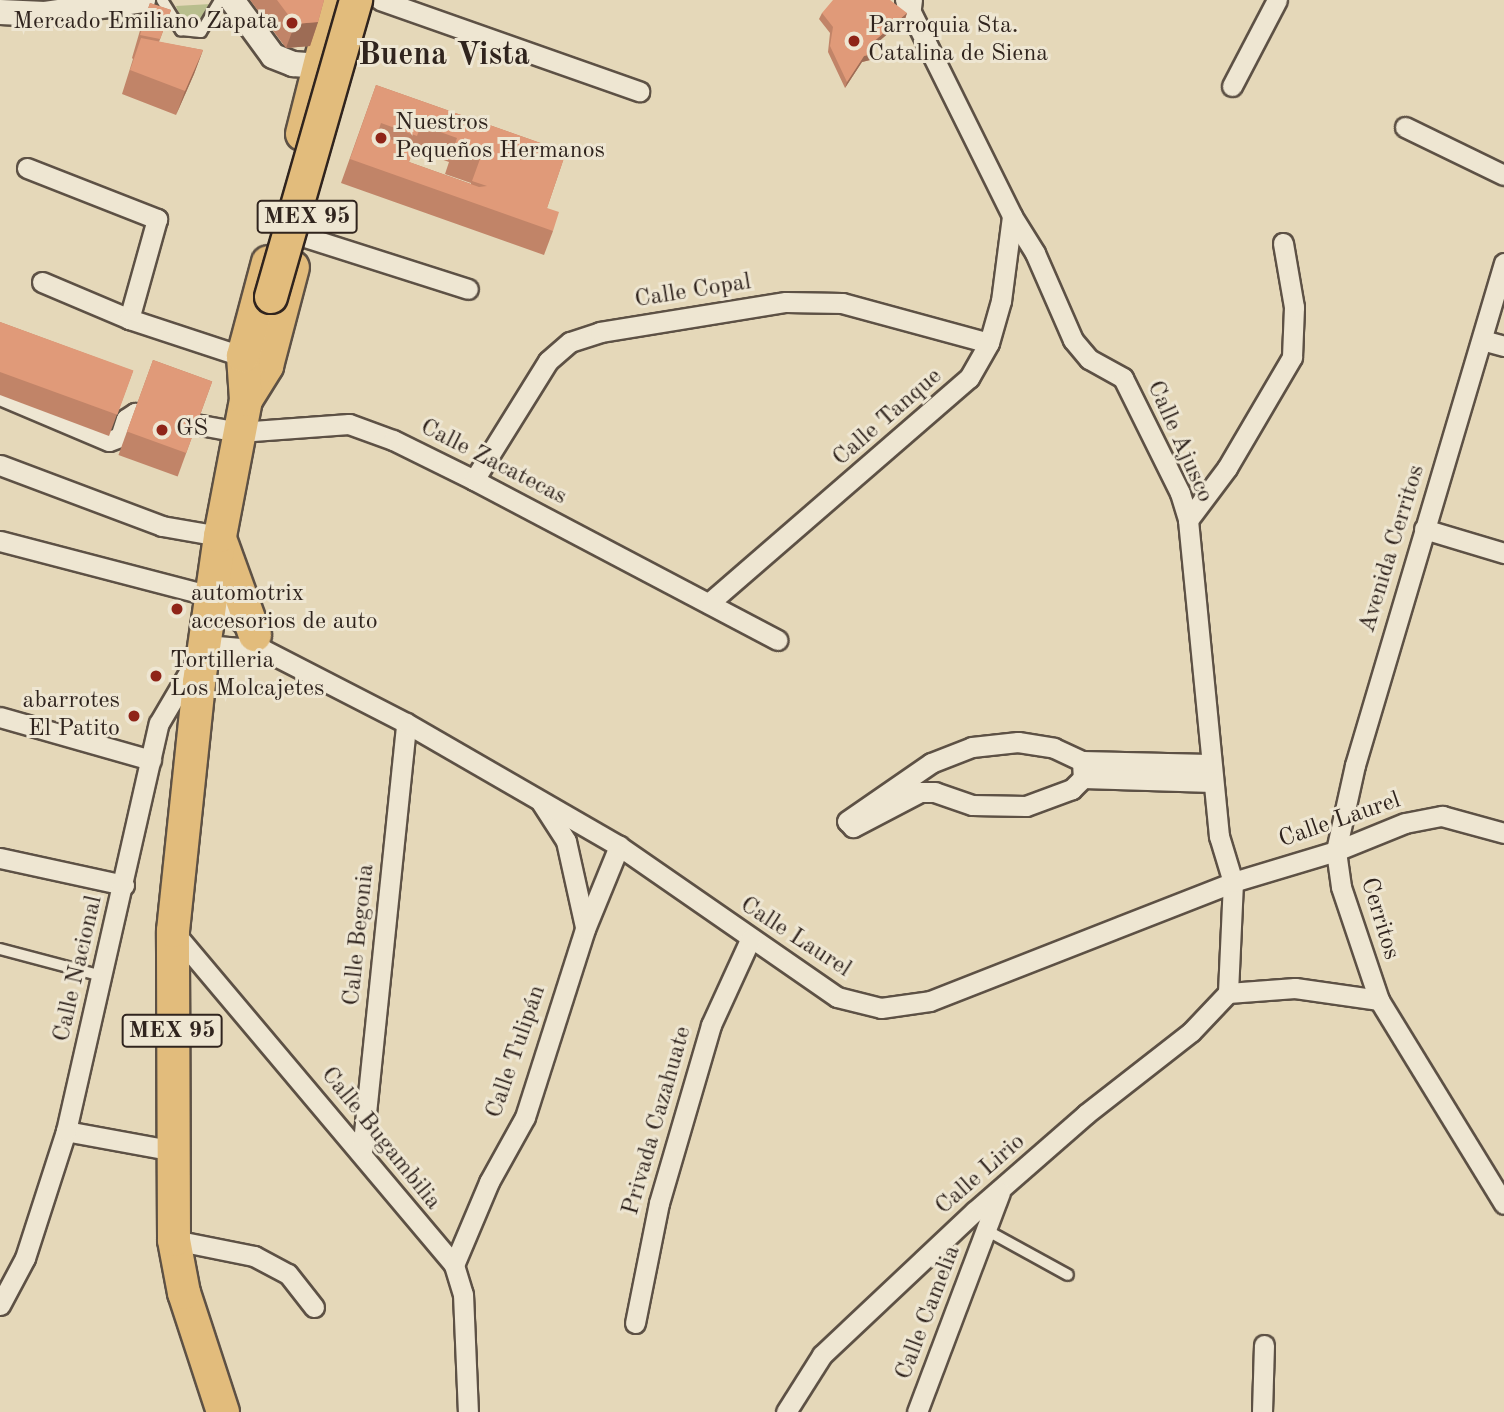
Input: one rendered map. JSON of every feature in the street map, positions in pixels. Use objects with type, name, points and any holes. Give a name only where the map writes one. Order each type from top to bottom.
[{"type":"main road","name":"MEX 95","points":[[255,361],[302,236],[335,67],[336,0]]},
{"type":"main road","points":[[255,361],[356,0]]},
{"type":"main road","name":"MEX 95","points":[[223,1412],[187,1305],[174,1240],[170,1150],[173,931],[211,596],[239,432],[255,361],[335,67],[372,0]]},
{"type":"main road","points":[[220,536],[260,642]]},
{"type":"street","points":[[0,12],[45,14],[143,0]]},
{"type":"street","points":[[232,0],[273,56],[293,64],[335,67]]},
{"type":"street","points":[[380,0],[639,91]]},
{"type":"street","points":[[1231,86],[1277,0]]},
{"type":"street","name":"Calle Ajusco","points":[[908,3],[1012,216],[1035,253],[1076,346],[1123,378],[1161,450],[1188,520],[1210,773],[1219,836],[1233,882],[1228,993]]},
{"type":"street","points":[[1405,127],[1504,174]]},
{"type":"street","points":[[27,167],[157,219],[129,319]]},
{"type":"street","name":"Calle Tanque","points":[[709,603],[945,403],[969,378],[989,343],[1002,301],[1012,216]]},
{"type":"street","points":[[302,236],[468,289]]},
{"type":"street","points":[[1188,520],[1227,468],[1292,357],[1294,307],[1283,243]]},
{"type":"street","name":"Avenida Cerritos","points":[[1336,851],[1355,765],[1504,263]]},
{"type":"street","points":[[43,282],[129,319],[255,361]]},
{"type":"street","name":"Calle Copal","points":[[474,480],[548,361],[570,342],[600,332],[786,302],[842,303],[989,343]]},
{"type":"street","points":[[1482,340],[1504,346]]},
{"type":"street","name":"Calle Zacatecas","points":[[0,395],[109,441],[120,437],[126,419],[135,413],[239,432],[349,425],[393,440],[474,480],[777,640]]},
{"type":"street","points":[[0,465],[162,526],[220,536]]},
{"type":"street","points":[[1424,530],[1504,553]]},
{"type":"street","points":[[0,541],[211,596]]},
{"type":"street","name":"Calle Laurel","points":[[211,596],[260,642],[619,846],[750,940],[837,997],[881,1008],[906,1007],[1233,882],[1336,851],[1405,824],[1442,816],[1504,833]]},
{"type":"street","name":"Calle Laurel","points":[[205,645],[260,642]]},
{"type":"street","name":"Calle Nacional","points":[[0,1305],[24,1258],[66,1131],[159,723],[205,645]]},
{"type":"street","points":[[0,717],[151,760]]},
{"type":"street","name":"Calle Begonia","points":[[362,1152],[406,723]]},
{"type":"street","points":[[1083,769],[1059,796],[1026,806],[972,806],[935,792],[906,796],[861,824],[849,825],[852,814],[931,763],[972,747],[1017,742],[1054,748],[1083,769],[1210,773]]},
{"type":"street","points":[[931,763],[926,776],[935,792]]},
{"type":"street","name":"Calle Tulipán","points":[[539,799],[566,841],[585,929]]},
{"type":"street","name":"Calle Tulipán","points":[[454,1265],[479,1203],[525,1117],[585,929],[619,846]]},
{"type":"street","name":"Cerritos","points":[[1336,851],[1341,887],[1379,1000],[1504,1204]]},
{"type":"street","points":[[0,858],[124,885]]},
{"type":"street","name":"Calle Bugambilia","points":[[173,931],[362,1152],[454,1265],[463,1294],[468,1412]]},
{"type":"street","name":"Privada Cazahuate","points":[[635,1323],[659,1203],[711,1025],[750,940]]},
{"type":"street","points":[[1228,993],[1296,988],[1379,1000]]},
{"type":"street","name":"Calle Lirio","points":[[786,1412],[822,1355],[1086,1114],[1191,1032],[1228,993]]},
{"type":"street","points":[[66,1131],[170,1150]]},
{"type":"street","name":"Calle Camelia","points":[[917,1412],[988,1231],[1000,1192]]},
{"type":"street","points":[[174,1240],[254,1256],[288,1274],[314,1307]]},
{"type":"street","points":[[1262,1412],[1264,1345]]},
{"type":"lane","points":[[162,0],[181,30],[201,32],[220,0]]},
{"type":"lane","points":[[0,949],[102,976]]},
{"type":"lane","points":[[988,1231],[1068,1275]]},
{"type":"green space","points":[[211,4],[205,18],[194,24],[181,19],[176,6]]},
{"type":"building","points":[[277,0],[324,0],[318,22],[295,24]]},
{"type":"building","name":"Parroquia Sta. Catalina de Siena","points":[[833,0],[890,0],[907,13],[872,43],[872,54],[864,56],[847,82],[830,46],[833,27],[822,13]]},
{"type":"building","points":[[150,3],[171,10],[160,39],[140,35]]},
{"type":"building","points":[[141,38],[203,50],[185,91],[130,70]]},
{"type":"building","points":[[376,85],[566,152],[547,208],[559,212],[553,231],[350,159]],"holes":[[[381,123],[417,136],[421,125],[457,138],[453,150],[480,159],[472,181],[487,186],[479,187],[409,162],[414,147],[377,135]]]},
{"type":"building","points":[[0,322],[133,371],[117,415],[0,372]]},
{"type":"building","name":"GS","points":[[153,360],[212,382],[186,453],[127,431]]},
{"type":"place","name":"Mercado Emiliano Zapata","points":[[292,23]]},
{"type":"place","name":"Parroquia Sta. Catalina de Siena","points":[[854,41]]},
{"type":"place","name":"Nuestros Pequeños Hermanos","points":[[381,138]]},
{"type":"place","name":"GS","points":[[162,430]]},
{"type":"place","name":"automotrix accesorios de auto","points":[[177,609]]},
{"type":"place","name":"Tortilleria Los Molcajetes","points":[[156,676]]},
{"type":"place","name":"abarrotes El Patito","points":[[134,716]]},
{"type":"district","name":"Buena Vista","points":[[444,56]]}]
